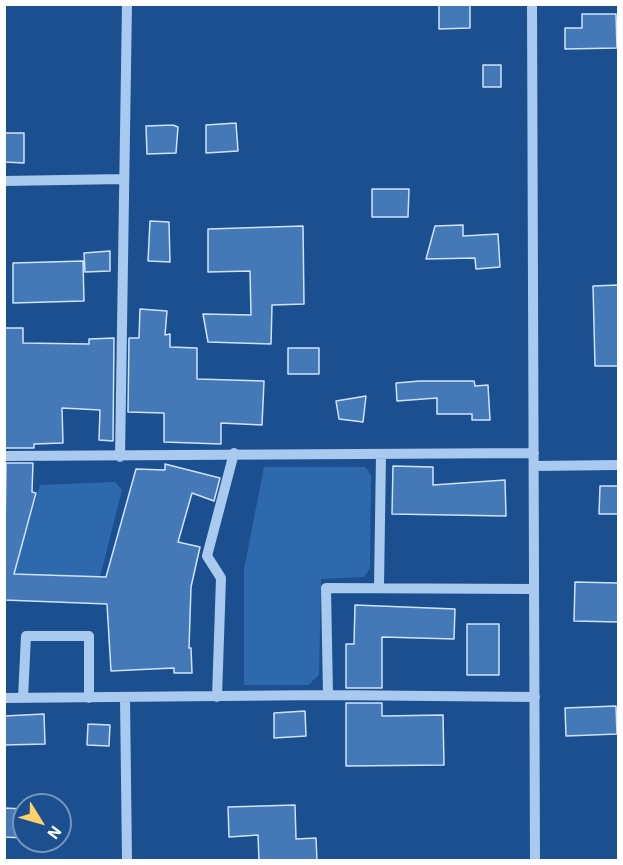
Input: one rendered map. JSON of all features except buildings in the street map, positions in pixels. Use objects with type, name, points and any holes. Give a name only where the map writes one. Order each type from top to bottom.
[{"type":"street","points":[[120,457],[127,4]]},
{"type":"street","points":[[532,4],[535,861]]},
{"type":"street","points":[[4,181],[124,178]]},
{"type":"street","points":[[217,697],[221,578],[207,556],[234,453]]},
{"type":"street","points":[[4,456],[534,453]]},
{"type":"street","points":[[379,586],[381,455]]},
{"type":"street","points":[[534,466],[618,465]]},
{"type":"street","points":[[328,695],[326,588],[379,586],[534,589]]},
{"type":"street","points":[[23,698],[26,636],[89,636],[89,698]]},
{"type":"street","points":[[4,698],[328,695],[535,698]]},
{"type":"street","points":[[125,698],[127,861]]},
{"type":"shaded area","points":[[264,467],[365,467],[371,475],[370,568],[364,577],[321,579],[319,675],[308,685],[244,685],[244,569]]},
{"type":"shaded area","points":[[115,482],[122,490],[100,577],[14,574],[40,485]]}]
